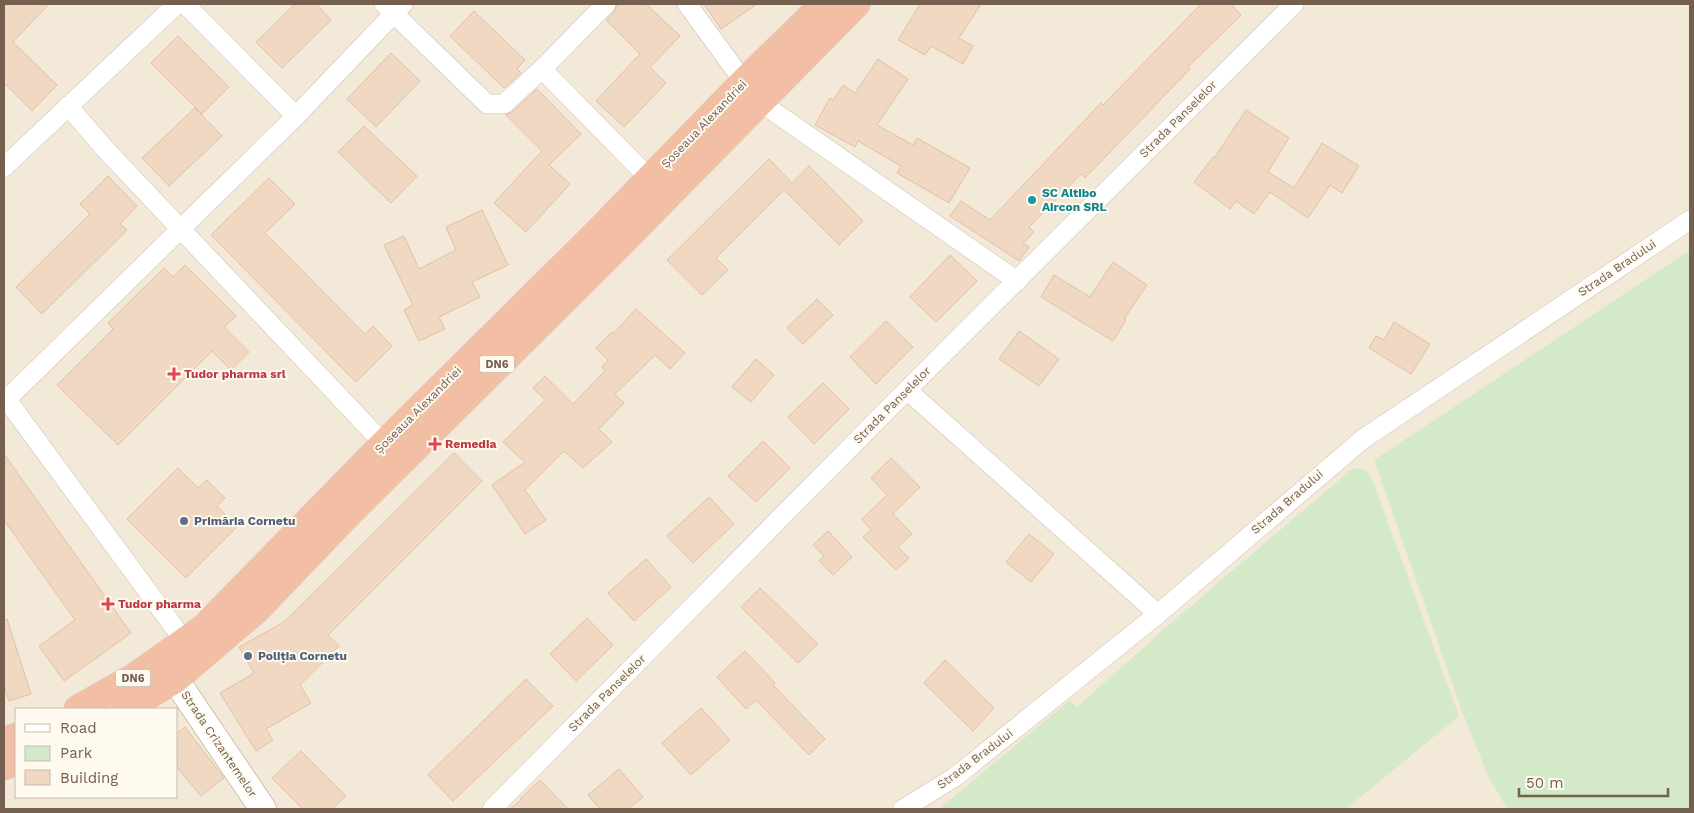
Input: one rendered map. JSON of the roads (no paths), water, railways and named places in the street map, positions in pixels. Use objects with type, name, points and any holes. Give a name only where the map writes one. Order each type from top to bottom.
[{"type":"highway","name":"Șoseaua Alexandriei","points":[[128,708],[175,679],[256,610],[752,92],[824,4]]},
{"type":"highway","name":"Șoseaua Alexandriei","points":[[80,708],[102,698],[185,642],[225,608],[384,444],[650,179],[856,4]]},
{"type":"street","points":[[4,167],[177,4]]},
{"type":"street","points":[[185,4],[296,116]]},
{"type":"street","points":[[185,642],[5,400],[296,116],[393,7],[487,104],[504,104],[542,69],[606,4]]},
{"type":"street","points":[[686,4],[752,92],[1017,281]]},
{"type":"street","name":"Strada Panselelor","points":[[492,809],[907,390],[1294,4]]},
{"type":"street","points":[[542,69],[650,179]]},
{"type":"street","points":[[68,106],[106,150],[384,444]]},
{"type":"street","name":"Strada Bradului","points":[[911,808],[955,777],[1158,614],[1363,439],[1690,220]]},
{"type":"street","points":[[907,390],[1158,614]]},
{"type":"street","name":"Strada Crizantemelor","points":[[175,679],[263,809]]},
{"type":"place","name":"SC Altibo Aircon SRL","points":[[1032,200]]},
{"type":"place","name":"Tudor pharma srl","points":[[174,374]]},
{"type":"place","name":"Remedia","points":[[435,444]]},
{"type":"place","name":"Primăria Cornetu","points":[[184,521]]},
{"type":"place","name":"Tudor pharma","points":[[108,604]]},
{"type":"place","name":"Poliția Cornetu","points":[[248,656]]}]
